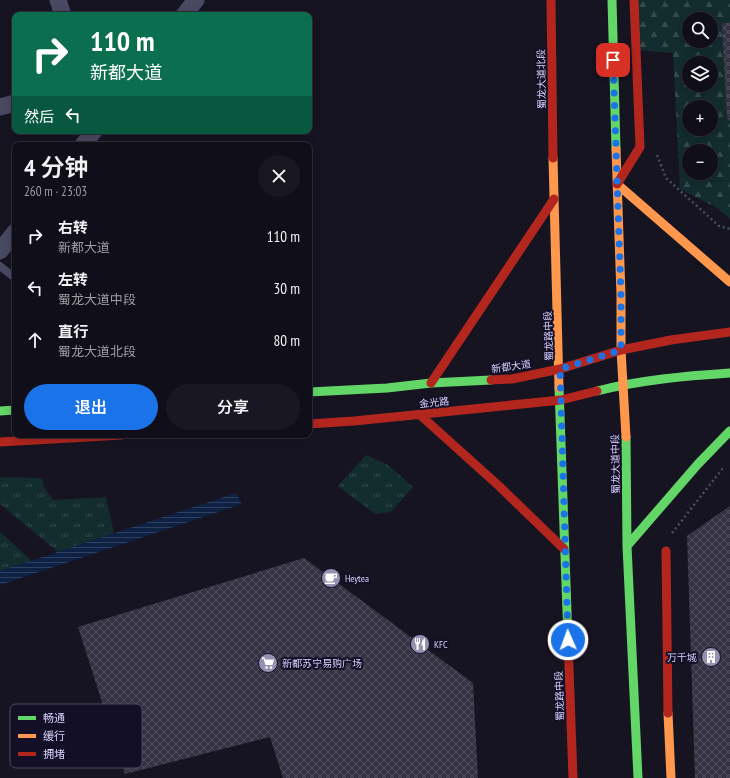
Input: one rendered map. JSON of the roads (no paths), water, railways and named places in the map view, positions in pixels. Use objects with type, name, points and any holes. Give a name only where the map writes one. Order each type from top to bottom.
[{"type":"main road","name":"蜀龙大道北段","points":[[551,0],[553,158]]},
{"type":"main road","name":"蜀龙大道中段","points":[[612,0],[621,295],[621,350],[627,451],[626,546],[638,778]]},
{"type":"main road","points":[[634,0],[640,147],[617,184],[730,282]]},
{"type":"main road","name":"蜀龙路中段","points":[[553,158],[564,549],[573,778]]},
{"type":"main road","points":[[431,383],[554,199]]},
{"type":"main road","points":[[703,336],[730,323]]},
{"type":"main road","name":"新都大道","points":[[312,392],[387,388],[431,383],[512,379],[560,369],[621,350],[671,340],[730,332]]},
{"type":"main road","points":[[623,384],[678,377],[730,373]]},
{"type":"main road","name":"金光路","points":[[312,424],[354,421],[561,400],[623,384]]},
{"type":"main road","points":[[0,410],[12,410]]},
{"type":"main road","points":[[419,414],[499,486],[564,549]]},
{"type":"main road","points":[[626,546],[698,464],[730,431]]},
{"type":"main road","points":[[0,442],[70,438]]},
{"type":"main road","points":[[666,551],[667,688],[671,778]]},
{"type":"street","points":[[58,0],[62,12]]},
{"type":"street","points":[[186,12],[196,0]]},
{"type":"street","points":[[0,107],[12,104]]},
{"type":"street","points":[[85,142],[92,134]]},
{"type":"street","points":[[0,251],[12,236]]},
{"type":"lane","points":[[0,266],[12,276]]},
{"type":"water","points":[[236,493],[242,504],[0,585],[0,571]]},
{"type":"place","name":"Heytea","points":[[331,578]]},
{"type":"place","name":"KFC","points":[[420,644]]},
{"type":"place","name":"万千城","points":[[711,657]]},
{"type":"place","name":"新都苏宁易购广场","points":[[268,663]]}]
